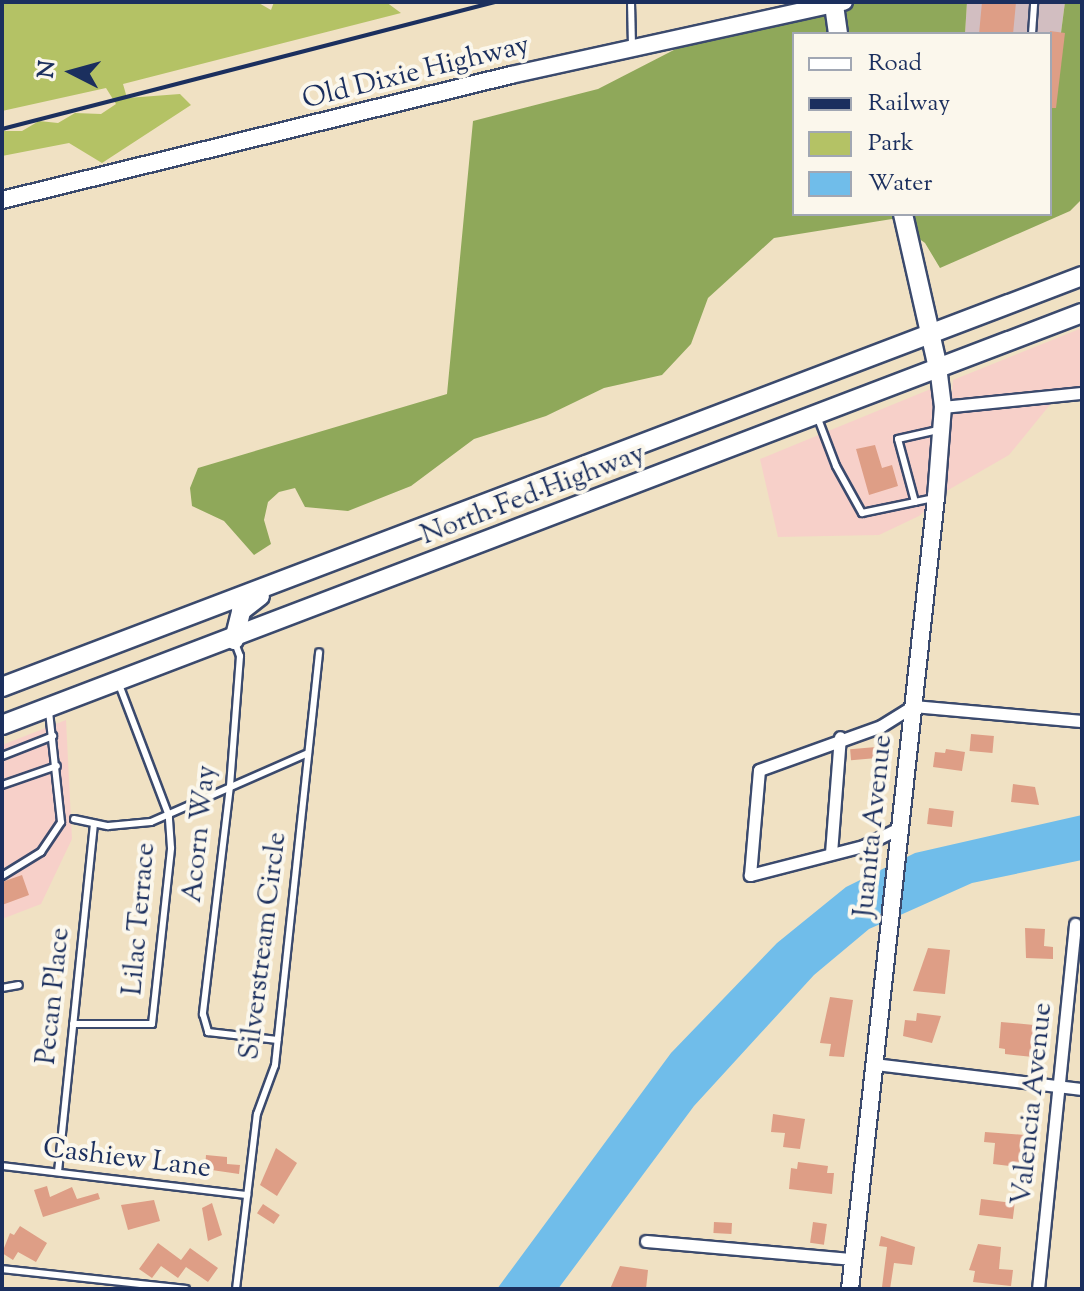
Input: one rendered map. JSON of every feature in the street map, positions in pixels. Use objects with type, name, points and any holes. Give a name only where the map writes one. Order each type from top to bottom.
[{"type":"main road","points":[[838,32],[839,4]]},
{"type":"main road","points":[[903,216],[938,368]]},
{"type":"main road","name":"North Fed Highway","points":[[2,687],[1082,276]]},
{"type":"main road","name":"North Fed Highway","points":[[2,725],[234,640],[1082,313]]},
{"type":"main road","points":[[234,640],[241,611],[272,586]]},
{"type":"street","name":"Old Dixie Highway","points":[[2,200],[633,49],[839,4]]},
{"type":"street","name":"Juanita Avenue","points":[[850,1289],[936,497],[943,407],[938,368]]},
{"type":"street","points":[[943,407],[1082,393]]},
{"type":"street","points":[[899,828],[863,846],[750,875],[759,770],[840,737],[881,726],[913,706],[1082,721]]},
{"type":"street","points":[[831,853],[840,737]]},
{"type":"street","name":"Valencia Avenue","points":[[1038,1289],[1061,1087],[1075,924]]},
{"type":"street","points":[[875,1064],[1082,1089]]},
{"type":"street","points":[[646,1241],[853,1259]]},
{"type":"lane","points":[[631,2],[633,49]]},
{"type":"lane","points":[[1032,32],[1034,2]]},
{"type":"lane","points":[[817,416],[862,513],[936,497]]},
{"type":"lane","points":[[915,502],[898,439],[942,429]]},
{"type":"lane","name":"Acorn Way","points":[[234,640],[240,656],[230,786],[203,1014],[208,1032],[278,1040]]},
{"type":"lane","name":"Silverstream Circle","points":[[236,1289],[257,1114],[278,1040],[319,652]]},
{"type":"lane","name":"Lilac Terrace","points":[[73,1024],[152,1024],[171,848],[169,816],[118,682]]},
{"type":"lane","points":[[2,876],[41,852],[61,822],[48,708]]},
{"type":"lane","points":[[2,756],[53,736]]},
{"type":"lane","points":[[74,819],[94,825],[135,824],[169,816],[308,753]]},
{"type":"lane","points":[[2,785],[57,766]]},
{"type":"lane","name":"Pecan Place","points":[[58,1172],[94,825]]},
{"type":"lane","points":[[2,988],[19,985]]},
{"type":"lane","name":"Cashiew Lane","points":[[2,1166],[247,1195]]},
{"type":"lane","points":[[2,1269],[186,1289]]},
{"type":"shaded area","points":[[967,2],[1065,2],[1052,102],[1052,32],[965,32]]},
{"type":"shaded area","points":[[1082,328],[1082,387],[951,401],[953,380]]},
{"type":"shaded area","points":[[938,386],[926,510],[879,535],[778,537],[760,459]]},
{"type":"shaded area","points":[[1053,401],[1009,455],[943,493],[950,414]]},
{"type":"shaded area","points":[[66,720],[72,839],[41,904],[2,919],[2,745]]},
{"type":"green space","points":[[2,2],[257,2],[271,10],[274,2],[386,2],[401,13],[123,84],[127,98],[180,94],[191,105],[102,163],[69,143],[2,156],[2,131],[22,131],[39,121],[58,123],[75,113],[101,114],[116,104],[106,88],[2,111]]},
{"type":"green space","points":[[823,2],[967,2],[965,32],[792,32],[792,216],[1052,216],[1052,102],[1065,2],[1082,2],[1082,199],[1070,211],[940,268],[925,243],[892,219],[774,238],[708,298],[691,344],[662,375],[604,388],[546,416],[474,439],[411,486],[348,511],[305,507],[295,488],[279,492],[268,502],[264,520],[271,544],[254,555],[224,521],[192,506],[190,488],[198,468],[447,394],[473,121],[598,89],[703,35]]},
{"type":"water","points":[[1082,815],[1082,860],[972,883],[869,929],[814,975],[694,1106],[558,1289],[497,1289],[671,1053],[777,943],[846,887],[915,853]]},
{"type":"building","points":[[982,2],[1016,2],[1013,32],[979,32]]},
{"type":"building","points":[[1050,32],[1065,33],[1056,108],[1052,108]]},
{"type":"building","points":[[875,445],[882,468],[892,465],[898,486],[869,495],[856,449]]},
{"type":"building","points":[[971,734],[994,736],[992,753],[970,751]]},
{"type":"building","points":[[876,747],[877,758],[851,760],[850,749]]},
{"type":"building","points":[[946,749],[965,752],[962,771],[933,767],[935,752],[945,753]]},
{"type":"building","points":[[1013,784],[1035,787],[1039,805],[1011,802]]},
{"type":"building","points":[[929,808],[954,811],[952,827],[927,824]]},
{"type":"building","points":[[22,875],[29,895],[2,905],[2,882]]},
{"type":"building","points":[[1025,928],[1045,929],[1044,946],[1053,947],[1053,959],[1026,958]]},
{"type":"building","points":[[928,948],[950,950],[945,994],[913,991]]},
{"type":"building","points":[[830,997],[853,1000],[844,1057],[829,1056],[831,1044],[820,1043]]},
{"type":"building","points":[[917,1013],[941,1016],[932,1043],[903,1036],[905,1020],[916,1021]]},
{"type":"building","points":[[1001,1022],[1034,1025],[1033,1057],[1005,1054],[1005,1049],[999,1048]]},
{"type":"building","points":[[773,1114],[805,1119],[800,1149],[783,1147],[785,1133],[771,1132]]},
{"type":"building","points":[[985,1132],[1025,1135],[1018,1167],[993,1164],[995,1143],[984,1142]]},
{"type":"building","points":[[276,1148],[297,1163],[277,1196],[260,1185]]},
{"type":"building","points":[[206,1155],[227,1157],[227,1164],[240,1165],[239,1174],[205,1169]]},
{"type":"building","points":[[798,1162],[828,1166],[827,1173],[834,1173],[832,1194],[789,1189],[791,1168],[797,1169]]},
{"type":"building","points":[[47,1186],[50,1197],[72,1187],[77,1199],[98,1193],[100,1199],[43,1217],[34,1190]]},
{"type":"building","points":[[981,1199],[1015,1203],[1013,1219],[979,1215]]},
{"type":"building","points":[[154,1200],[160,1221],[128,1230],[121,1205]]},
{"type":"building","points":[[212,1203],[222,1235],[208,1241],[202,1208]]},
{"type":"building","points":[[263,1204],[280,1215],[274,1224],[257,1213]]},
{"type":"building","points":[[714,1222],[732,1223],[731,1234],[713,1233]]},
{"type":"building","points":[[813,1222],[827,1224],[824,1245],[810,1243]]},
{"type":"building","points":[[20,1226],[47,1243],[36,1262],[18,1252],[13,1260],[2,1253],[10,1233],[14,1235]]},
{"type":"building","points":[[881,1236],[915,1247],[912,1265],[894,1263],[890,1289],[882,1287],[887,1247],[879,1246]]},
{"type":"building","points":[[158,1243],[181,1260],[190,1248],[218,1268],[208,1282],[186,1267],[178,1278],[161,1266],[152,1278],[139,1269]]},
{"type":"building","points":[[978,1244],[1001,1247],[999,1269],[1013,1270],[1011,1286],[973,1282],[975,1271],[969,1270]]},
{"type":"building","points":[[620,1266],[648,1270],[646,1289],[610,1289]]},
{"type":"railway","points":[[2,129],[495,2]]}]
